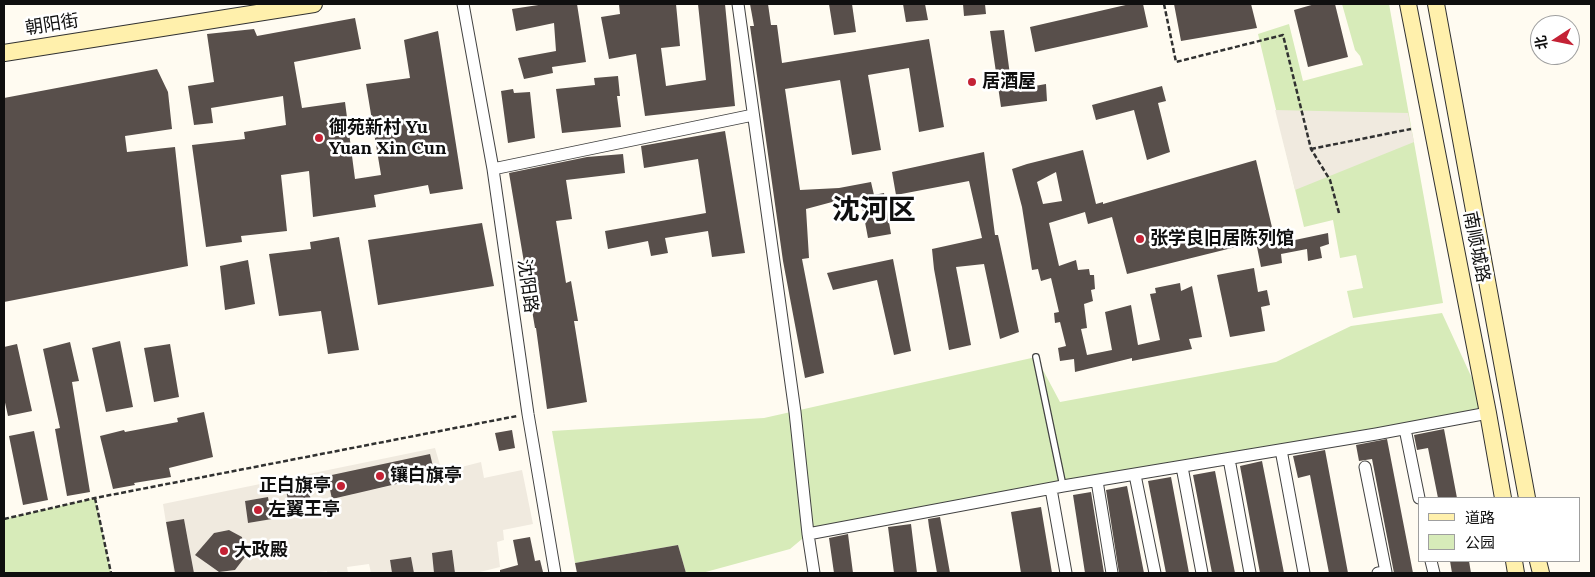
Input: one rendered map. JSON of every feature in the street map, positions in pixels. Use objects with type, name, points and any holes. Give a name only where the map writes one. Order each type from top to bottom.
[{"type":"main road","name":"朝阳街","points":[[4,54],[314,4]]},
{"type":"main road","name":"南顺城路","points":[[1408,4],[1503,497]]},
{"type":"main road","name":"南顺城路","points":[[1436,4],[1527,497]]},
{"type":"street","name":"沈阳路","points":[[463,4],[493,168],[528,414],[555,573]]},
{"type":"street","points":[[738,4],[795,412],[814,573]]},
{"type":"street","points":[[493,168],[753,115]]},
{"type":"street","points":[[808,534],[1063,486],[1405,429],[1488,413]]},
{"type":"street","points":[[1405,429],[1419,497]]},
{"type":"street","points":[[1281,450],[1304,573]]},
{"type":"street","points":[[1229,459],[1250,573]]},
{"type":"street","points":[[1182,467],[1202,573]]},
{"type":"street","points":[[1365,467],[1386,572],[1378,573]]},
{"type":"street","points":[[1135,474],[1155,573]]},
{"type":"street","points":[[1097,481],[1112,573]]},
{"type":"street","points":[[1051,489],[1066,573]]},
{"type":"lane","points":[[1036,358],[1063,486]]},
{"type":"path","points":[[1164,4],[1176,62],[1283,35],[1311,149],[1330,180],[1339,213]]},
{"type":"path","points":[[1311,149],[1411,129]]},
{"type":"path","points":[[4,518],[95,498],[528,414]]},
{"type":"path","points":[[95,498],[110,573]]},
{"type":"green space","points":[[1342,4],[1389,4],[1443,303],[1353,318],[1347,291],[1363,288],[1356,255],[1340,258],[1333,220],[1304,227],[1258,34],[1289,24],[1303,81],[1363,65],[1360,56],[1355,50]]},
{"type":"green space","points":[[1442,313],[1488,413],[808,534],[790,549],[702,573],[686,573],[678,545],[575,563],[552,431],[764,418],[1036,357],[1060,402],[1276,362],[1351,326]]},
{"type":"green space","points":[[95,498],[111,573],[4,573],[4,519]]},
{"type":"shaded area","points":[[1275,110],[1408,113],[1414,142],[1295,190]]},
{"type":"shaded area","points":[[435,448],[442,472],[481,462],[484,478],[522,470],[533,524],[503,530],[504,540],[497,542],[500,567],[476,573],[448,573],[455,572],[452,550],[432,553],[434,573],[414,573],[411,557],[390,560],[392,573],[371,573],[369,564],[347,567],[348,573],[327,573],[327,571],[311,573],[194,573],[184,519],[166,522],[174,573],[163,504]],"holes":[[[389,463],[394,485],[371,490]],[[349,472],[354,494],[332,499],[327,477]],[[308,486],[312,506],[291,511],[286,491]],[[268,497],[271,519],[248,523],[245,501]],[[229,530],[242,537],[245,557],[235,570],[219,572],[206,563],[204,545],[214,533]]]},
{"type":"building","points":[[545,4],[577,4],[586,62],[552,67],[553,73],[524,79],[518,58],[556,51],[554,23],[516,31],[512,9]]},
{"type":"building","points":[[619,4],[676,4],[680,46],[661,48],[666,86],[706,80],[698,4],[725,4],[735,106],[645,116],[636,54],[609,59],[601,17],[620,14]]},
{"type":"building","points":[[750,4],[768,4],[771,25],[777,25],[782,63],[929,39],[944,127],[919,132],[909,68],[868,75],[881,150],[852,155],[840,80],[785,89],[800,190],[839,188],[871,182],[874,195],[884,193],[891,234],[868,238],[861,201],[848,203],[847,198],[806,209],[809,258],[802,259],[824,373],[805,378],[783,261],[750,26],[754,26]]},
{"type":"building","points":[[829,4],[852,4],[856,32],[834,35]]},
{"type":"building","points":[[903,4],[925,4],[928,20],[906,22]]},
{"type":"building","points":[[963,4],[985,4],[986,14],[964,16]]},
{"type":"building","points":[[1130,4],[1143,4],[1148,27],[1035,52],[1030,27]]},
{"type":"building","points":[[1174,4],[1251,4],[1257,28],[1181,41]]},
{"type":"building","points":[[1315,4],[1335,4],[1348,57],[1308,67],[1294,10]]},
{"type":"building","points":[[355,18],[361,49],[294,62],[302,108],[345,102],[355,179],[381,175],[366,84],[410,78],[404,40],[438,31],[463,189],[430,194],[428,185],[374,195],[376,207],[313,217],[309,171],[281,175],[287,231],[241,236],[242,242],[206,247],[192,145],[245,139],[244,132],[286,125],[283,96],[211,108],[213,123],[194,125],[188,86],[214,82],[207,34],[254,29],[257,36]]},
{"type":"building","points":[[1004,30],[1012,90],[1046,84],[1047,101],[1001,107],[990,31]]},
{"type":"building","points":[[157,69],[168,92],[172,129],[125,136],[127,152],[175,147],[188,266],[4,302],[4,98]]},
{"type":"building","points":[[618,76],[620,96],[617,96],[621,127],[562,133],[556,89],[595,85],[594,78]]},
{"type":"building","points":[[1162,86],[1166,101],[1158,103],[1170,152],[1147,160],[1134,110],[1096,120],[1092,105]]},
{"type":"building","points":[[513,89],[514,93],[530,92],[535,138],[508,143],[501,91]]},
{"type":"building","points":[[725,131],[745,253],[712,257],[708,231],[665,238],[668,253],[651,256],[648,241],[608,249],[605,231],[706,213],[698,159],[644,168],[641,146]]},
{"type":"building","points":[[1083,150],[1096,204],[1103,202],[1103,204],[1256,160],[1276,244],[1328,233],[1329,244],[1320,247],[1322,258],[1308,261],[1307,249],[1281,254],[1282,263],[1261,267],[1256,242],[1127,274],[1112,217],[1088,224],[1085,212],[1049,223],[1059,266],[1076,260],[1078,270],[1089,269],[1090,275],[1094,275],[1095,289],[1091,290],[1093,301],[1084,304],[1087,328],[1081,329],[1087,355],[1112,350],[1105,312],[1131,305],[1138,345],[1160,340],[1150,294],[1156,293],[1155,288],[1180,283],[1181,291],[1192,286],[1202,337],[1189,339],[1192,349],[1132,361],[1132,358],[1075,372],[1074,359],[1060,361],[1058,348],[1066,346],[1060,322],[1055,323],[1054,313],[1059,312],[1051,278],[1041,281],[1038,269],[1032,270],[1022,207],[1012,169]],"holes":[[[1056,172],[1062,201],[1043,204],[1037,182]]]},
{"type":"building","points":[[984,152],[995,235],[998,235],[1019,332],[1000,339],[984,264],[956,267],[971,345],[949,350],[932,249],[982,238],[969,181],[896,195],[892,172]]},
{"type":"building","points":[[623,154],[625,173],[566,180],[572,219],[556,221],[566,283],[571,281],[578,321],[574,321],[587,402],[547,409],[536,328],[509,173],[587,157]]},
{"type":"building","points":[[482,223],[494,286],[378,305],[368,240]]},
{"type":"building","points":[[339,237],[359,350],[328,354],[321,311],[279,316],[269,254],[311,249],[310,242]]},
{"type":"building","points":[[893,259],[911,351],[894,355],[877,280],[833,290],[827,273]]},
{"type":"building","points":[[248,260],[255,304],[225,310],[220,266]]},
{"type":"building","points":[[1254,268],[1258,292],[1267,290],[1270,305],[1261,307],[1265,331],[1230,337],[1217,275]]},
{"type":"building","points":[[120,341],[133,407],[106,412],[92,348]]},
{"type":"building","points":[[70,342],[79,381],[72,382],[90,492],[67,496],[55,429],[60,428],[43,349]]},
{"type":"building","points":[[17,344],[32,411],[8,416],[4,398],[4,347]]},
{"type":"building","points":[[170,344],[179,397],[154,402],[144,348]]},
{"type":"building","points":[[204,412],[213,457],[169,468],[171,477],[134,483],[135,485],[113,489],[100,436],[124,430],[125,432],[178,422],[177,418]]},
{"type":"building","points":[[1444,429],[1457,497],[1438,497],[1428,448],[1417,450],[1414,435]]},
{"type":"building","points":[[512,430],[515,448],[499,451],[495,433]]},
{"type":"building","points":[[34,431],[48,500],[23,505],[9,436]]},
{"type":"building","points":[[1387,439],[1413,573],[1394,573],[1372,459],[1359,461],[1356,445]]},
{"type":"building","points":[[1325,450],[1348,573],[1329,573],[1310,475],[1298,478],[1293,456]]},
{"type":"building","points":[[430,454],[435,475],[332,499],[327,476]]},
{"type":"building","points":[[1262,461],[1284,573],[1260,573],[1240,466]]},
{"type":"building","points":[[1215,471],[1235,573],[1212,573],[1193,475]]},
{"type":"building","points":[[1171,477],[1189,573],[1166,573],[1148,481]]},
{"type":"building","points":[[308,486],[312,506],[290,511],[286,490]]},
{"type":"building","points":[[1127,486],[1144,573],[1119,573],[1106,490]]},
{"type":"building","points":[[1091,492],[1104,573],[1085,573],[1073,495]]},
{"type":"building","name":"左翼王亭","points":[[268,497],[272,519],[248,523],[245,501]]},
{"type":"building","points":[[1041,507],[1052,573],[1021,573],[1011,512]]},
{"type":"building","points":[[940,517],[950,573],[937,573],[928,519]]},
{"type":"building","points":[[184,519],[194,573],[175,573],[166,522]]},
{"type":"building","points":[[911,524],[917,573],[894,573],[888,527]]},
{"type":"building","name":"大政殿","points":[[229,530],[242,537],[245,557],[235,570],[219,572],[195,555],[214,533]]},
{"type":"building","points":[[848,534],[853,573],[834,573],[829,538]]},
{"type":"building","points":[[530,537],[535,561],[540,560],[543,572],[500,573],[500,570],[518,565],[513,540]]},
{"type":"building","points":[[678,545],[686,573],[577,573],[575,563]]},
{"type":"building","points":[[452,550],[455,573],[434,573],[432,553]]},
{"type":"building","points":[[411,557],[414,573],[392,573],[390,560]]},
{"type":"building","points":[[1450,562],[1469,562],[1471,573],[1452,573]]},
{"type":"place","name":"居酒屋","points":[[972,82]]},
{"type":"place","name":"御苑新村 Yu Yuan Xin Cun","points":[[319,138]]},
{"type":"place","name":"张学良旧居陈列馆","points":[[1140,239]]},
{"type":"place","name":"镶白旗亭","points":[[380,476]]},
{"type":"place","name":"正白旗亭","points":[[341,486]]},
{"type":"place","name":"左翼王亭","points":[[258,510]]},
{"type":"place","name":"大政殿","points":[[224,551]]},
{"type":"district","name":"沈河区","points":[[874,211]]}]
